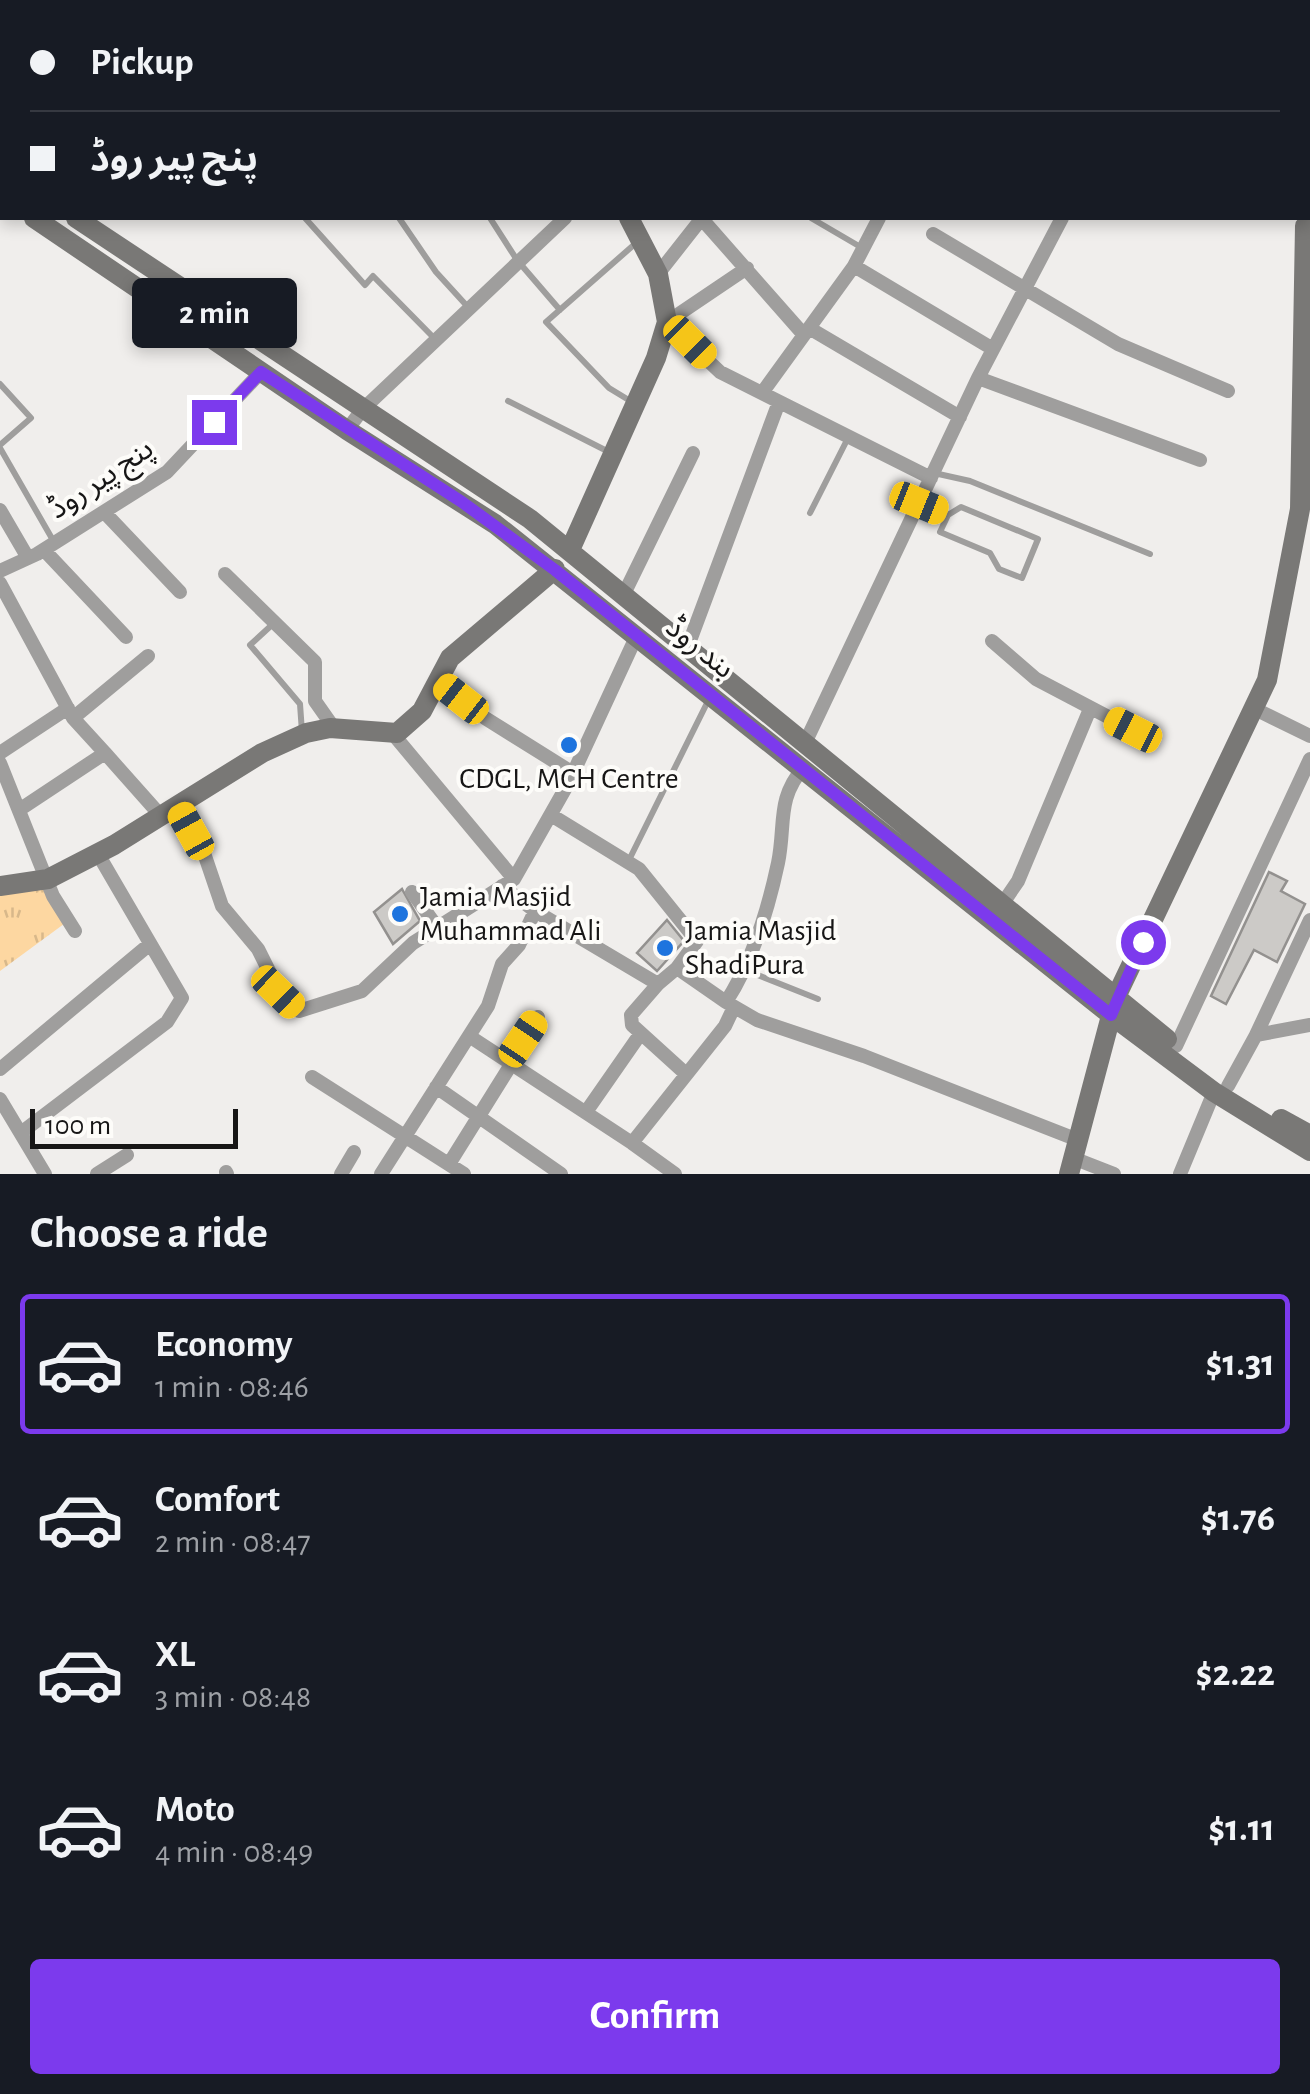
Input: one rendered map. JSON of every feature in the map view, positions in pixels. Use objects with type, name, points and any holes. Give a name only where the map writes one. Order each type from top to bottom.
[{"type":"main road","name":"بند روڈ","points":[[37,220],[347,430],[462,502],[555,570],[711,696],[1113,1006],[1310,1151]]},
{"type":"main road","name":"بند روڈ","points":[[79,220],[514,508],[1003,904],[1113,1006],[1176,1046],[1221,1089],[1310,1135]]},
{"type":"main road","points":[[570,550],[636,405],[667,322],[658,274],[630,220]]},
{"type":"main road","points":[[1073,1157],[1113,1006],[1267,680],[1300,509],[1304,225]]},
{"type":"main road","points":[[0,886],[48,879],[98,854],[262,753],[302,734],[334,728],[393,734],[422,711],[450,658],[555,570]]},
{"type":"street","points":[[347,430],[362,410],[563,220]]},
{"type":"street","points":[[658,274],[700,220]]},
{"type":"street","points":[[704,220],[807,332],[960,416]]},
{"type":"street","points":[[762,394],[854,266],[878,220]]},
{"type":"street","points":[[806,742],[978,378],[1061,220]]},
{"type":"street","points":[[933,234],[1118,344],[1228,391]]},
{"type":"street","points":[[854,266],[993,349]]},
{"type":"street","points":[[747,268],[667,322],[720,372],[932,476]]},
{"type":"street","name":"پنج پیر روڈ","points":[[0,572],[50,546],[167,472],[261,372]]},
{"type":"street","points":[[978,378],[1200,460]]},
{"type":"street","points":[[688,646],[779,402]]},
{"type":"street","points":[[624,594],[693,453]]},
{"type":"street","points":[[0,510],[28,558]]},
{"type":"street","points":[[104,512],[180,592]]},
{"type":"street","points":[[50,546],[126,637]]},
{"type":"street","points":[[225,574],[315,662],[315,702],[334,728]]},
{"type":"street","points":[[0,584],[70,713],[104,752],[169,811],[205,856],[222,906],[258,949],[278,992],[299,1011],[362,990],[437,927],[508,882],[573,774],[637,635]]},
{"type":"street","points":[[992,641],[1036,679],[1133,730]]},
{"type":"street","points":[[0,753],[70,713],[148,656]]},
{"type":"street","points":[[437,680],[485,718],[573,774]]},
{"type":"street","points":[[1003,904],[1018,881],[1090,708]]},
{"type":"street","points":[[1255,709],[1310,736]]},
{"type":"street","points":[[393,734],[508,882],[535,910],[658,984]]},
{"type":"street","points":[[20,810],[104,752]]},
{"type":"street","points":[[1176,1046],[1310,759]]},
{"type":"street","points":[[0,763],[48,879],[76,931]]},
{"type":"street","points":[[632,1142],[725,1026],[778,861],[786,788],[804,768]]},
{"type":"street","points":[[551,815],[654,882],[697,941],[677,968],[631,1015],[632,1024],[686,1074]]},
{"type":"street","points":[[22,1132],[167,1022],[182,998],[98,854]]},
{"type":"street","points":[[412,892],[437,927]]},
{"type":"street","points":[[381,1174],[488,1006],[502,964],[519,945],[535,910]]},
{"type":"street","points":[[1180,1174],[1221,1089],[1256,1035],[1310,920]]},
{"type":"street","points":[[0,1069],[150,944]]},
{"type":"street","points":[[677,968],[758,1020],[864,1056],[1114,1174]]},
{"type":"street","points":[[450,1164],[538,1017]]},
{"type":"street","points":[[1256,1035],[1310,1025]]},
{"type":"street","points":[[586,1112],[641,1033]]},
{"type":"street","points":[[469,1036],[675,1174]]},
{"type":"street","points":[[312,1077],[406,1133],[464,1174]]},
{"type":"street","points":[[436,1087],[560,1174]]},
{"type":"street","points":[[0,1100],[46,1174]]},
{"type":"street","points":[[341,1174],[354,1152]]},
{"type":"street","points":[[97,1174],[127,1154]]},
{"type":"lane","points":[[307,220],[366,284],[373,276],[435,339]]},
{"type":"lane","points":[[400,220],[436,272],[468,307]]},
{"type":"lane","points":[[491,220],[517,260],[560,310]]},
{"type":"lane","points":[[814,220],[865,249]]},
{"type":"lane","points":[[636,405],[609,388],[546,322],[640,239]]},
{"type":"lane","points":[[0,384],[31,418],[0,447],[50,546]]},
{"type":"lane","points":[[508,401],[614,455]]},
{"type":"lane","points":[[810,512],[849,437]]},
{"type":"lane","points":[[932,476],[970,481],[1150,554]]},
{"type":"lane","points":[[919,503],[948,515]]},
{"type":"lane","points":[[961,507],[1038,539],[1022,578],[999,570],[990,553],[940,532],[948,515],[961,507]]},
{"type":"lane","points":[[275,622],[250,645],[300,704],[302,734]]},
{"type":"lane","points":[[628,862],[711,696]]},
{"type":"lane","points":[[745,970],[818,999]]},
{"type":"green space","points":[[48,879],[68,921],[0,971],[0,886]]},
{"type":"building","points":[[1269,872],[1287,881],[1281,891],[1305,904],[1277,962],[1254,950],[1226,1004],[1211,996]]},
{"type":"building","name":"Jamia Masjid Muhammad Ali","points":[[402,889],[420,921],[393,944],[374,912]]},
{"type":"building","name":"Jamia Masjid ShadiPura","points":[[667,920],[684,941],[657,971],[637,953]]},
{"type":"place","name":"CDGL, MCH Centre","points":[[569,745]]},
{"type":"place","name":"Jamia Masjid Muhammad Ali","points":[[400,914]]},
{"type":"place","name":"Jamia Masjid ShadiPura","points":[[665,948]]},
{"type":"route","points":[[214,422],[261,372],[462,502],[555,570],[1111,1015],[1143,942]]}]
